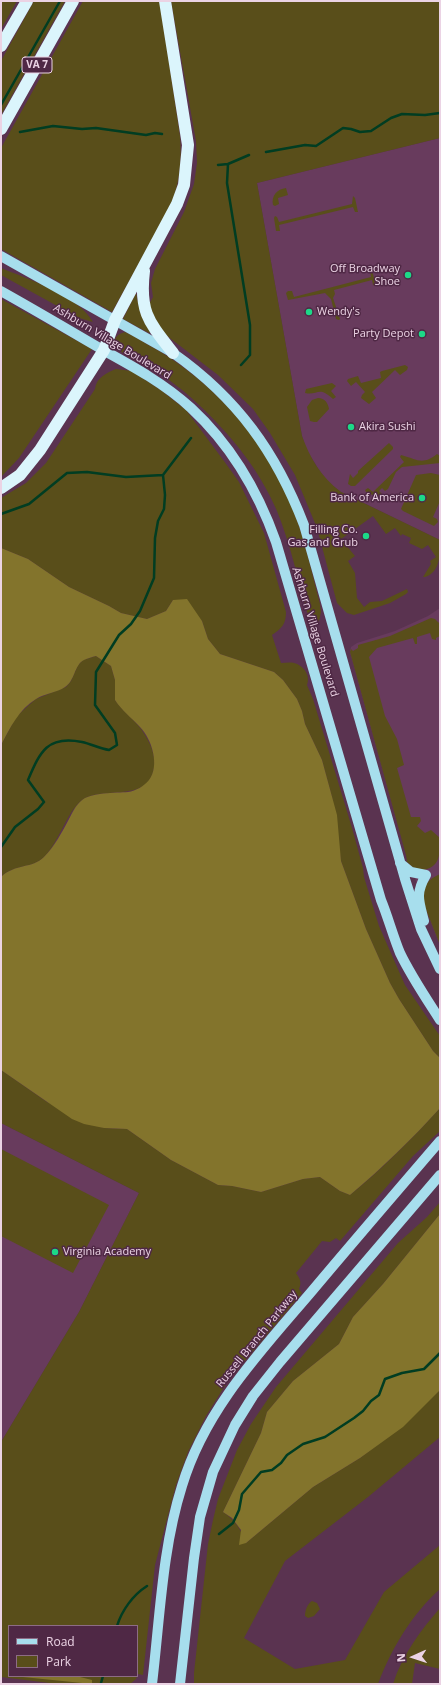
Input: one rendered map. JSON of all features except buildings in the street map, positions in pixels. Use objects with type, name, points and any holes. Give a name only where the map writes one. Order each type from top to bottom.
[{"type":"highway","points":[[1,46],[26,1]]},
{"type":"highway","name":"VA 7","points":[[1,129],[73,1]]},
{"type":"highway","points":[[1,488],[20,475],[40,450],[104,350],[115,320],[178,204],[184,185],[188,145],[165,1]]},
{"type":"highway","points":[[145,265],[142,288],[143,302],[147,316],[150,324],[173,353]]},
{"type":"main road","name":"Ashburn Village Boulevard","points":[[1,256],[173,353],[208,380],[239,412],[266,448],[284,477],[296,502],[304,525],[336,643],[400,863],[421,929],[440,969]]},
{"type":"main road","name":"Ashburn Village Boulevard","points":[[1,291],[144,373],[190,407],[207,424],[231,453],[258,496],[266,512],[276,542],[393,935],[412,974],[440,1020]]},
{"type":"main road","points":[[400,863],[411,872],[426,875],[420,886],[419,895],[430,948]]},
{"type":"main road","name":"Russell Branch Parkway","points":[[152,1684],[166,1561],[174,1517],[182,1485],[195,1450],[208,1424],[242,1374],[440,1141]]},
{"type":"main road","points":[[180,1684],[200,1517],[213,1472],[235,1425],[253,1396],[280,1362],[440,1175]]},
{"type":"shaded area","points":[[440,138],[440,540],[341,492],[329,483],[306,449],[302,436],[257,183]]},
{"type":"shaded area","points":[[1,548],[28,559],[69,587],[121,613],[147,619],[166,611],[173,600],[187,599],[202,621],[208,639],[220,654],[274,672],[283,680],[297,699],[305,724],[322,760],[337,815],[341,861],[366,929],[390,983],[399,999],[433,1051],[440,1058],[440,1108],[419,1131],[350,1195],[340,1191],[320,1177],[303,1179],[261,1192],[232,1186],[218,1185],[171,1160],[127,1129],[104,1128],[84,1124],[72,1119],[1,1070],[1,877],[12,870],[39,861],[44,857],[58,839],[76,807],[85,798],[97,794],[128,792],[142,786],[149,780],[152,774],[154,760],[148,738],[115,700],[115,680],[111,666],[96,656],[86,659],[78,665],[71,681],[65,687],[40,697],[30,703],[20,713],[1,745]]},
{"type":"shaded area","points":[[440,608],[440,945],[421,897],[396,818],[350,652],[351,647],[357,643],[395,631],[428,616]]},
{"type":"shaded area","name":"Virginia Academy","points":[[1,1123],[139,1193],[79,1312],[1,1442]]},
{"type":"shaded area","points":[[440,1214],[440,1390],[403,1427],[360,1458],[313,1487],[246,1543],[239,1545],[241,1530],[232,1518],[223,1512],[261,1433],[267,1412],[293,1381],[339,1344],[353,1317],[383,1284]]},
{"type":"shaded area","points":[[23,1677],[80,1677],[92,1680],[92,1684]]},
{"type":"green space","points":[[1,1],[17,1],[1,29]]},
{"type":"green space","points":[[34,1],[65,1],[1,115],[1,61]]},
{"type":"green space","points":[[83,1],[160,1],[180,136],[180,172],[170,207],[112,312],[1,249],[1,148]]},
{"type":"green space","points":[[171,1],[440,1],[440,138],[257,183],[302,436],[309,452],[317,467],[341,492],[440,540],[437,567],[430,575],[423,577],[431,564],[430,561],[436,557],[428,545],[422,549],[409,543],[411,538],[402,534],[401,536],[395,528],[386,534],[373,516],[341,539],[355,556],[348,561],[355,573],[357,598],[364,607],[370,602],[382,601],[407,589],[408,592],[390,603],[354,615],[347,613],[337,603],[317,528],[295,475],[270,433],[253,409],[218,375],[162,332],[148,306],[153,297],[151,283],[155,269],[184,212],[194,184],[197,163],[196,141]]},
{"type":"green space","points":[[286,188],[288,195],[278,198],[279,204],[275,206],[273,205],[273,199],[277,191]]},
{"type":"green space","points":[[353,196],[355,198],[358,212],[355,212],[353,207],[279,225],[280,231],[276,231],[275,216],[279,222],[352,204]]},
{"type":"green space","points":[[1,268],[52,289],[65,296],[77,304],[93,322],[79,318],[1,275]]},
{"type":"green space","points":[[372,270],[376,286],[373,285],[372,280],[334,290],[335,294],[333,298],[340,319],[339,320],[336,319],[331,299],[325,293],[288,300],[286,293],[288,291],[292,291],[294,297],[371,277],[370,271]]},
{"type":"green space","points":[[136,293],[139,308],[151,331],[149,333],[123,319]]},
{"type":"green space","points":[[1,299],[92,349],[19,458],[1,477]]},
{"type":"green space","points":[[125,332],[176,362],[197,378],[234,414],[251,434],[266,456],[279,478],[290,502],[303,540],[320,604],[321,612],[319,621],[316,623],[312,621],[307,612],[282,523],[270,496],[253,467],[233,440],[188,394],[153,369],[123,353],[117,347],[115,342],[116,337]]},
{"type":"green space","points":[[405,365],[408,367],[407,370],[400,375],[395,370],[372,392],[376,398],[369,404],[361,398],[365,392],[356,382],[351,386],[347,381],[348,379],[358,376],[361,383],[381,378],[380,372]]},
{"type":"green space","points":[[116,369],[132,371],[162,391],[186,410],[239,482],[264,533],[286,612],[283,625],[272,635],[281,663],[297,664],[303,668],[307,674],[307,685],[313,699],[352,828],[364,877],[379,926],[405,985],[440,1036],[440,1058],[433,1051],[399,999],[390,983],[366,929],[341,861],[332,797],[322,760],[305,724],[297,699],[283,680],[274,672],[220,654],[208,639],[202,621],[173,600],[166,611],[147,619],[121,613],[69,587],[28,559],[1,548],[1,498],[26,483],[46,463],[95,389],[99,379],[105,374]]},
{"type":"green space","points":[[332,383],[336,386],[331,391],[336,397],[333,399],[321,392],[309,394],[305,393],[306,389]]},
{"type":"green space","points":[[318,398],[326,401],[329,409],[317,422],[310,421],[307,407],[312,400]]},
{"type":"green space","points":[[389,443],[393,449],[355,486],[348,484],[350,474],[353,478],[358,471]]},
{"type":"green space","points":[[437,454],[440,456],[440,463],[402,467],[396,472],[388,489],[385,491],[382,488],[379,491],[382,494],[381,497],[377,497],[366,492],[365,490],[368,488],[373,492],[404,462],[400,457],[401,455],[423,461],[432,458]]},
{"type":"green space","points":[[431,473],[440,475],[440,501],[433,517],[437,519],[438,522],[434,526],[401,509],[416,475]]},
{"type":"green space","points":[[431,618],[435,619],[440,624],[440,636],[436,638],[436,640],[432,639],[430,633],[417,637],[417,644],[415,644],[413,638],[377,648],[369,657],[385,716],[397,739],[404,765],[397,768],[411,817],[420,817],[421,821],[417,826],[425,833],[431,830],[440,838],[440,851],[437,861],[430,868],[417,871],[406,861],[406,855],[350,652],[351,649],[353,651],[358,648],[358,645],[390,636]]},
{"type":"green space","points":[[96,656],[111,666],[115,680],[115,700],[139,726],[150,744],[154,758],[153,772],[148,781],[141,787],[131,791],[89,796],[81,801],[71,812],[54,843],[44,857],[39,861],[12,870],[1,877],[1,745],[16,717],[36,699],[66,687],[71,681],[78,665],[83,660]]},
{"type":"green space","points":[[440,874],[440,945],[421,897],[423,889],[427,883]]},
{"type":"green space","points":[[1,1070],[47,1102],[104,1128],[127,1129],[171,1160],[218,1185],[232,1186],[261,1192],[303,1179],[320,1177],[340,1191],[350,1195],[397,1153],[440,1108],[440,1131],[413,1156],[340,1241],[336,1238],[330,1242],[322,1241],[296,1273],[300,1281],[299,1289],[302,1293],[228,1381],[206,1416],[188,1452],[176,1485],[155,1565],[143,1675],[138,1674],[138,1625],[8,1625],[8,1677],[137,1677],[130,1684],[58,1684],[1,1677],[1,1442],[79,1312],[139,1193],[1,1123]]},
{"type":"green space","points":[[1,1149],[109,1205],[73,1273],[1,1236]]},
{"type":"green space","points":[[440,1202],[440,1214],[383,1284],[353,1317],[339,1344],[293,1381],[267,1412],[261,1433],[223,1512],[237,1525],[246,1543],[313,1487],[360,1458],[377,1445],[440,1390],[440,1437],[368,1497],[285,1561],[244,1638],[295,1669],[345,1660],[384,1592],[440,1545],[440,1589],[420,1609],[403,1633],[389,1658],[378,1684],[194,1684],[208,1544],[218,1499],[237,1450],[251,1424],[276,1387],[398,1243],[427,1217]]},
{"type":"green space","points":[[312,1601],[317,1603],[320,1609],[314,1616],[308,1618],[305,1616],[305,1612]]},
{"type":"green space","points":[[440,1608],[440,1669],[415,1663],[412,1684],[393,1684],[401,1663],[413,1643]]},
{"type":"waterway","points":[[1,105],[60,1]]},
{"type":"waterway","points":[[266,152],[305,145],[316,146],[343,128],[360,132],[371,131],[391,118],[402,114],[425,115],[440,113]]},
{"type":"waterway","points":[[20,132],[53,126],[82,129],[96,128],[146,135],[155,133],[162,134]]},
{"type":"waterway","points":[[241,365],[250,355],[250,325],[227,183],[228,164],[249,155]]},
{"type":"waterway","points":[[218,165],[228,164]]},
{"type":"waterway","points":[[1,847],[15,827],[38,809],[44,802],[28,780],[37,761],[46,748],[60,741],[70,740],[109,750],[117,745],[115,733],[95,705],[96,672],[119,635],[131,624],[140,611],[154,578],[155,538],[158,521],[164,509],[165,495],[163,475],[191,438]]},
{"type":"waterway","points":[[1,514],[29,504],[67,473],[87,472],[126,477],[163,475]]},
{"type":"waterway","points":[[219,1534],[233,1523],[239,1510],[242,1494],[261,1472],[272,1470],[281,1463],[287,1455],[303,1444],[325,1437],[354,1418],[379,1395],[385,1379],[402,1373],[424,1369],[440,1353]]},
{"type":"waterway","points":[[117,1625],[129,1603],[147,1586]]},
{"type":"waterway","points":[[101,1683],[103,1677]]},
{"type":"place","name":"Off Broadway Shoe","points":[[408,275]]},
{"type":"place","name":"Wendy's","points":[[309,312]]},
{"type":"place","name":"Party Depot","points":[[422,334]]},
{"type":"place","name":"Akira Sushi","points":[[351,427]]},
{"type":"place","name":"Bank of America","points":[[422,498]]},
{"type":"place","name":"Filling Co. Gas and Grub","points":[[366,536]]},
{"type":"place","name":"Virginia Academy","points":[[55,1252]]}]
